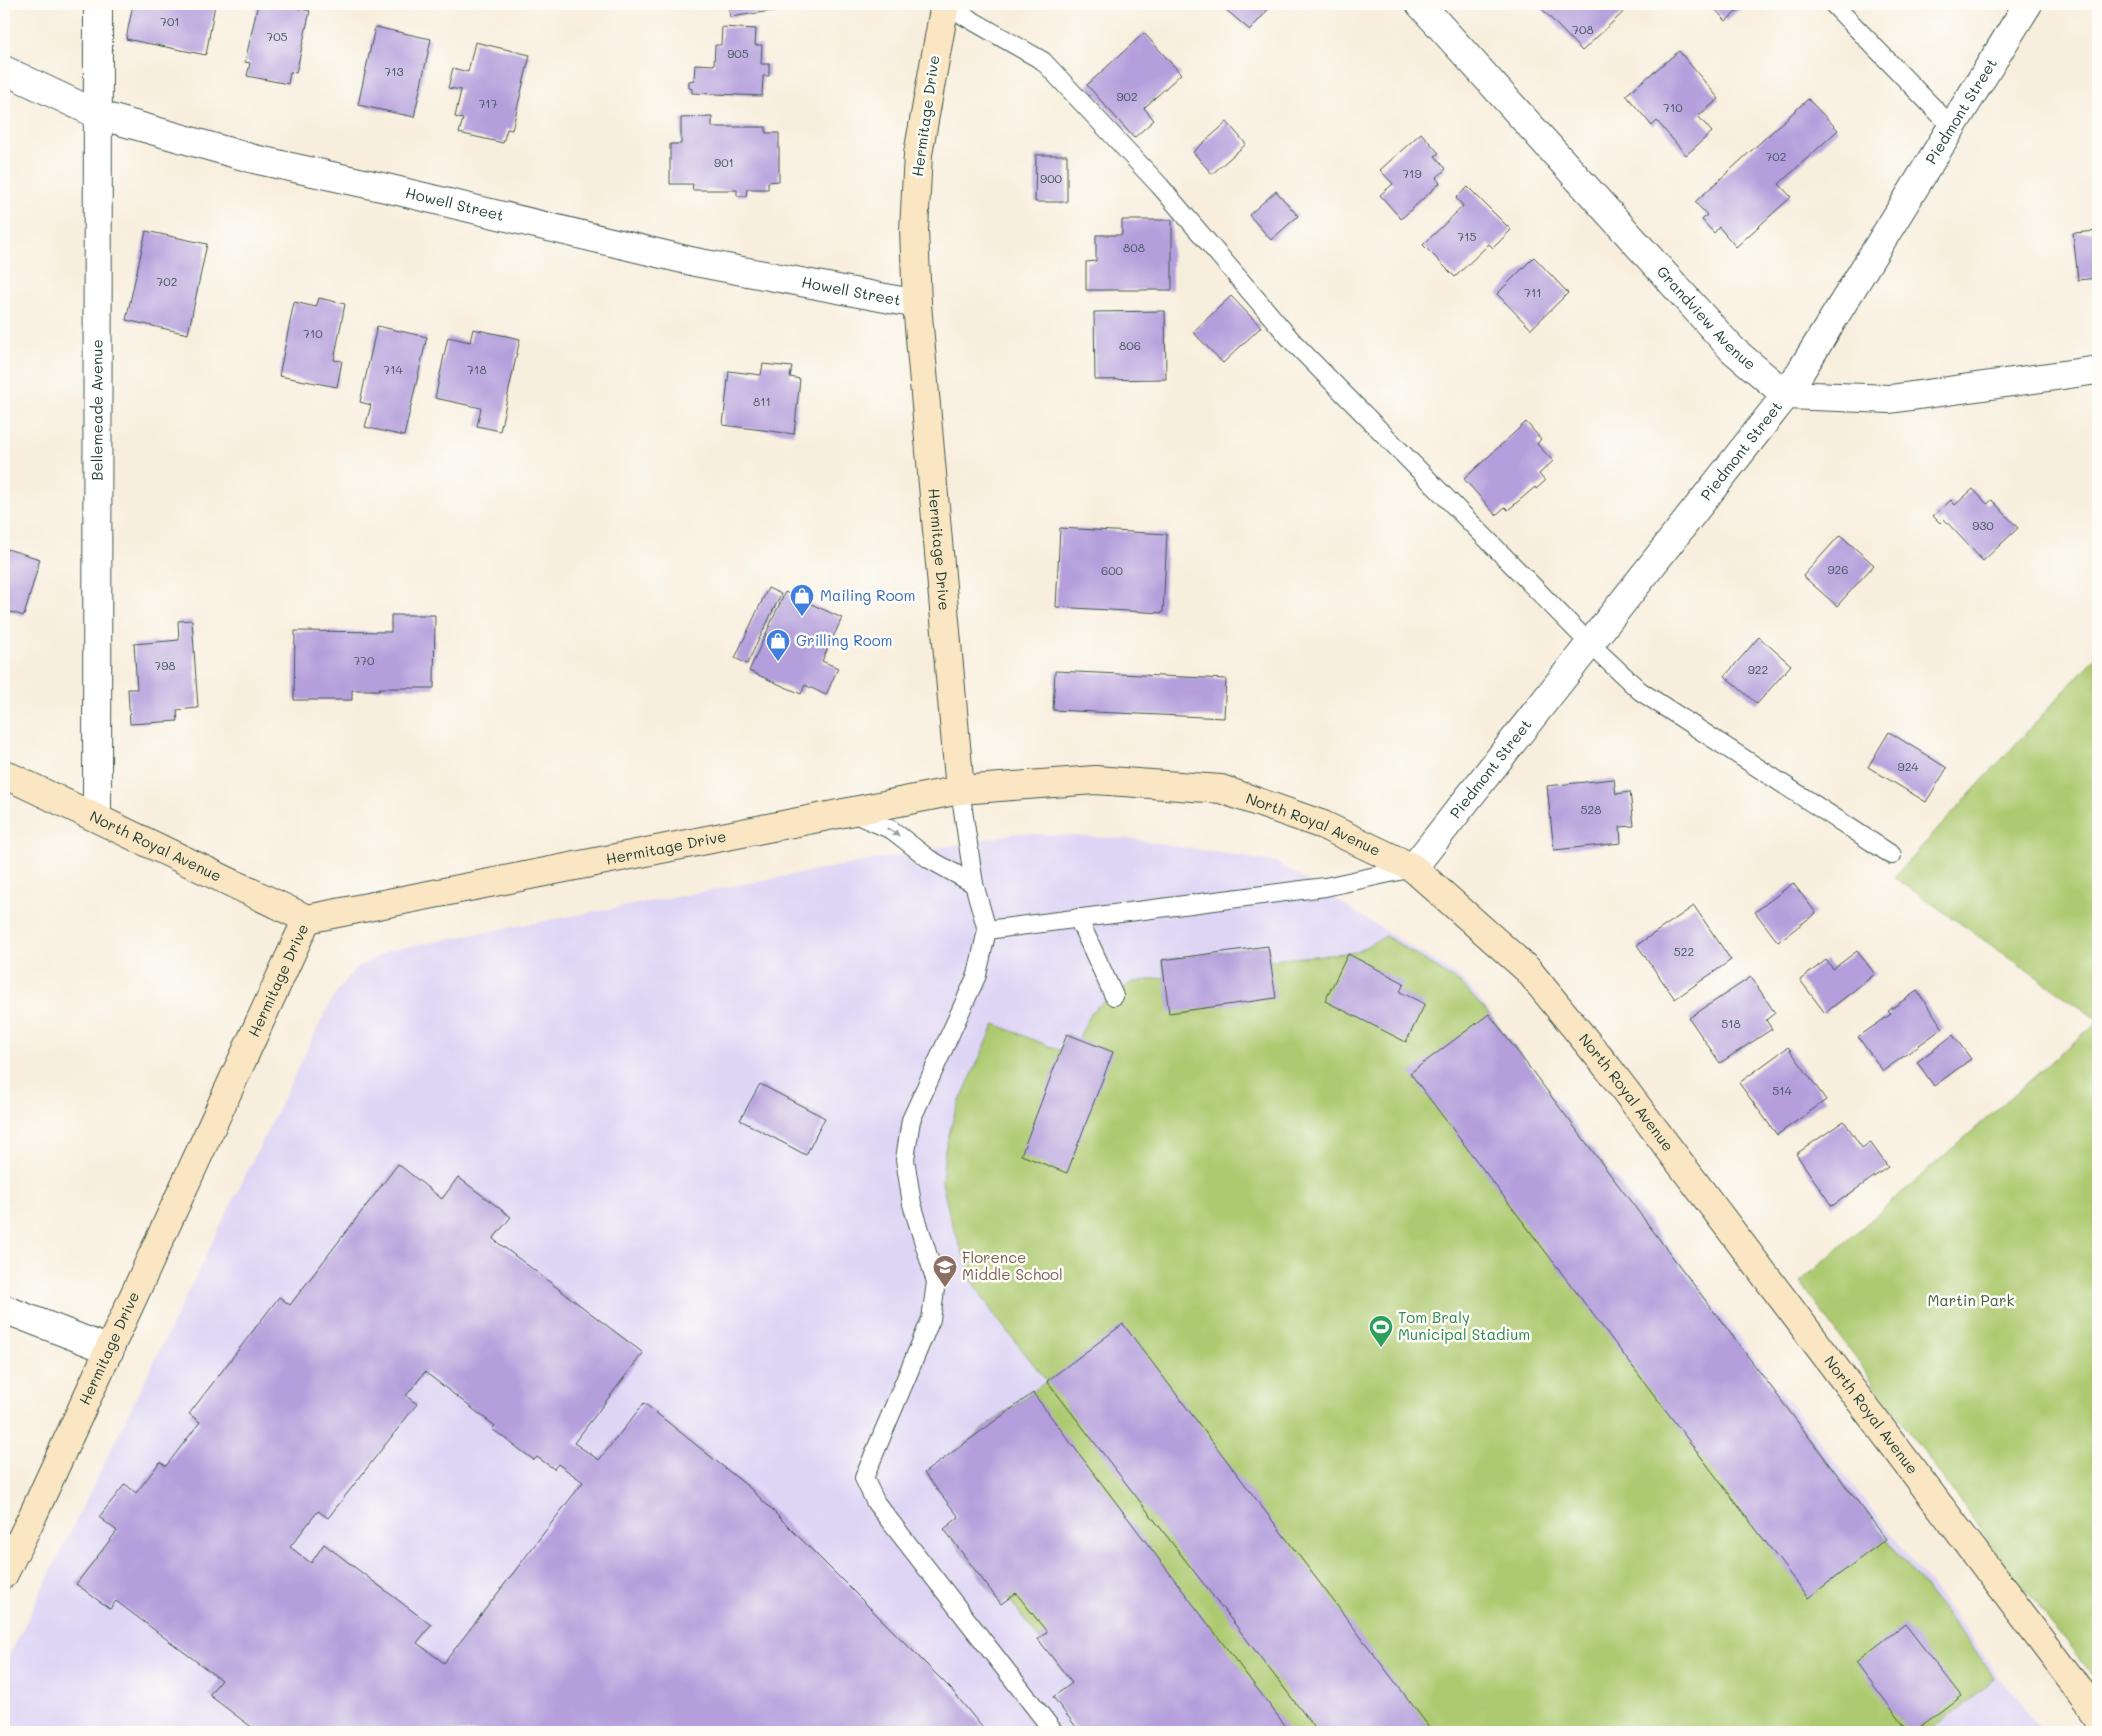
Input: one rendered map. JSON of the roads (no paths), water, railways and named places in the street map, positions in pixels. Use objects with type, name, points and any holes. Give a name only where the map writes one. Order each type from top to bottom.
[{"type":"street","name":"Bellemeade Avenue","points":[[97,818],[98,4]]},
{"type":"street","name":"Hermitage Drive","points":[[4,1574],[110,1350],[307,919],[960,790],[916,304],[914,230],[918,154],[939,32],[940,4]]},
{"type":"street","name":"Grandview Avenue","points":[[1420,4],[1732,349],[1786,395]]},
{"type":"street","name":"Piedmont Street","points":[[1413,868],[1786,395],[2028,4]]},
{"type":"street","name":"Howell Street","points":[[4,70],[99,115],[254,159],[686,259],[916,304]]},
{"type":"street","points":[[1786,395],[1890,399],[2098,370]]},
{"type":"street","name":"North Royal Avenue","points":[[4,774],[307,919]]},
{"type":"street","name":"North Royal Avenue","points":[[960,790],[1096,780],[1220,789],[1323,825],[1413,868],[1528,970],[1602,1061],[2098,1715]]},
{"type":"street","points":[[4,1309],[110,1350]]},
{"type":"lane","points":[[940,4],[1042,62],[1160,186],[1293,342],[1589,643],[1640,691],[1892,855]]},
{"type":"lane","points":[[1833,4],[1952,127]]},
{"type":"lane","points":[[960,790],[974,884],[987,930],[977,975],[911,1120],[905,1159],[912,1204],[936,1282],[931,1319],[864,1478],[876,1503],[1054,1732]]},
{"type":"lane","points":[[849,812],[892,830],[929,859],[974,884]]},
{"type":"lane","points":[[987,930],[1325,887],[1413,868]]},
{"type":"lane","points":[[1078,918],[1114,996]]},
{"type":"place","name":"Mailing Room","points":[[802,617]]},
{"type":"place","name":"Grilling Room","points":[[778,662]]},
{"type":"place","name":"Florence Middle School","points":[[945,1288]]},
{"type":"place","name":"Tom Braly Municipal Stadium","points":[[1381,1348]]},
{"type":"park label","name":"Martin Park","points":[[1971,1301]]}]
